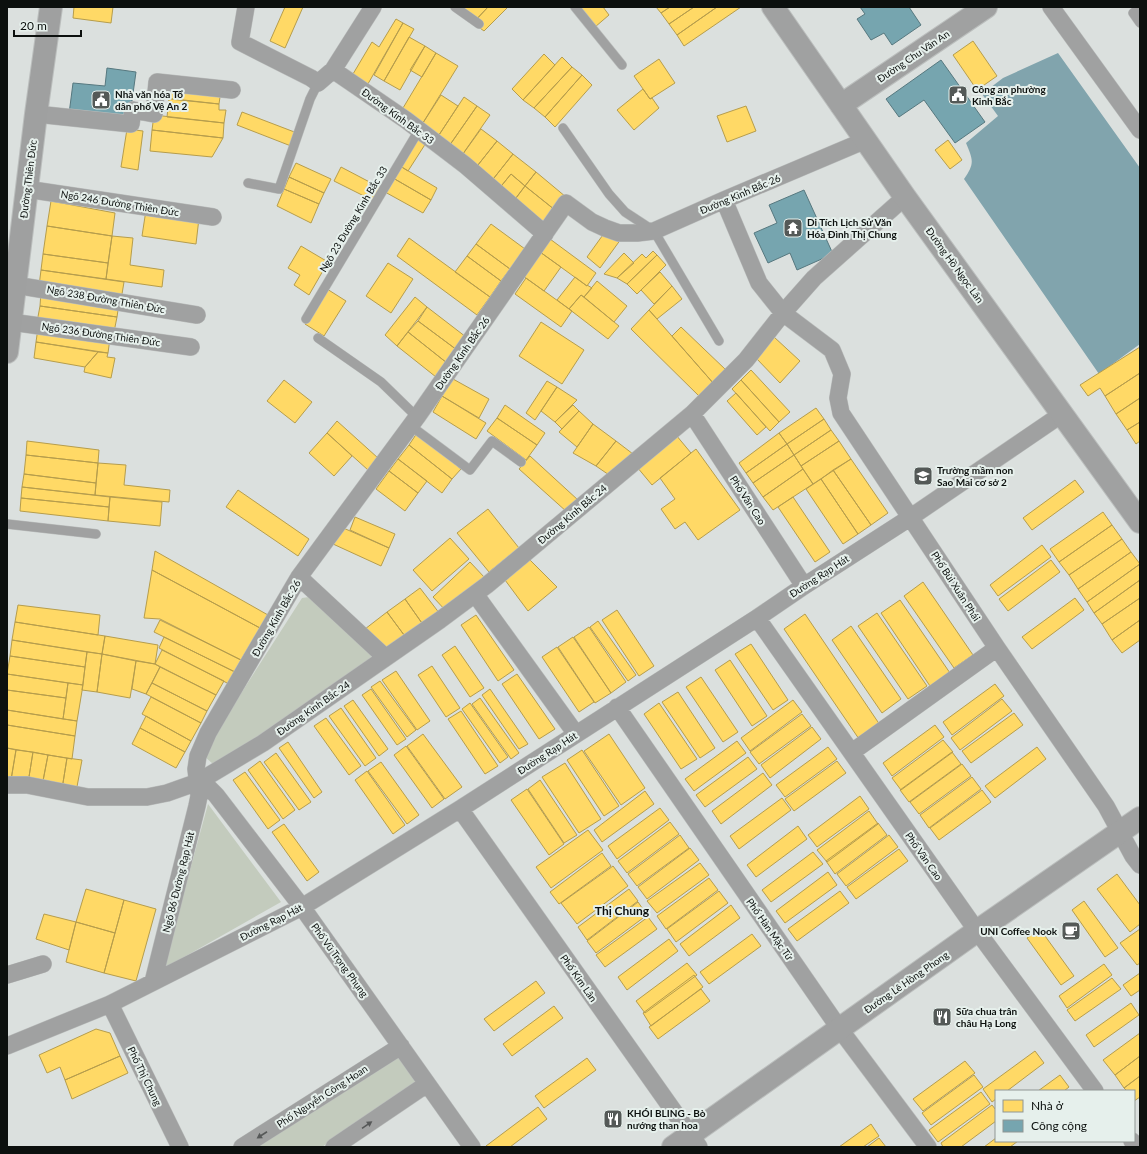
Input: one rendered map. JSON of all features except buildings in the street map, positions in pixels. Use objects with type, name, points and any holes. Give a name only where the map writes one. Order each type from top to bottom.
[{"type":"main road","name":"Đường Thiên Đức","points":[[7,352],[26,189],[51,7]]},
{"type":"street","points":[[246,7],[240,42],[318,83],[333,70],[373,7]]},
{"type":"street","name":"Đường Hồ Ngọc Lân","points":[[773,7],[905,197],[1140,522]]},
{"type":"street","name":"Đường Chu Văn An","points":[[841,105],[986,7]]},
{"type":"street","points":[[1051,7],[1140,130]]},
{"type":"street","name":"Đường Kinh Bắc 33","points":[[333,70],[406,120],[465,165],[545,234]]},
{"type":"street","points":[[36,114],[131,124],[133,110],[154,114],[156,82],[232,90]]},
{"type":"street","name":"Đường Kinh Bắc 26","points":[[198,782],[196,769],[198,756],[208,733],[299,577],[414,421],[566,203],[592,222],[605,228],[619,232],[637,233],[654,231],[866,140]]},
{"type":"street","name":"Ngõ 246 Đường Thiên Đức","points":[[26,189],[213,217]]},
{"type":"street","name":"Đường Kinh Bắc 24","points":[[7,785],[27,785],[88,797],[147,797],[167,793],[198,782],[263,743],[475,594],[692,414],[746,360],[783,313],[814,278],[905,197]]},
{"type":"street","name":"Phố Bùi Xuân Phái","points":[[724,200],[760,282],[783,313],[832,350],[842,374],[838,398],[841,413],[997,648],[1106,806],[1133,856],[1140,865]]},
{"type":"street","name":"Ngõ 238 Đường Thiên Đức","points":[[15,285],[197,315]]},
{"type":"street","name":"Ngõ 236 Đường Thiên Đức","points":[[11,322],[191,347]]},
{"type":"street","name":"Phố Văn Cao","points":[[692,414],[804,586]]},
{"type":"street","name":"Đường Rạp Hát","points":[[7,1046],[110,1004],[302,908],[460,809],[757,618],[911,517],[1062,414]]},
{"type":"street","points":[[299,577],[385,657]]},
{"type":"street","points":[[475,594],[576,734]]},
{"type":"street","name":"Phố Văn Cao","points":[[757,618],[977,931],[1094,1090]]},
{"type":"street","points":[[852,752],[997,648]]},
{"type":"street","name":"Phố Hàn Mặc Tử","points":[[617,707],[839,1028],[928,1147]]},
{"type":"street","name":"Phố Vũ Trọng Phụng","points":[[198,782],[216,795],[302,908],[472,1147]]},
{"type":"street","name":"Ngõ 86 Đường Rạp Hát","points":[[153,982],[197,806],[199,796],[198,782]]},
{"type":"street","name":"Phố Kim Lân","points":[[460,809],[687,1143]]},
{"type":"street","name":"Đường Lê Hồng Phong","points":[[687,1143],[839,1028],[1140,818]]},
{"type":"street","points":[[7,975],[43,964]]},
{"type":"street","name":"Phố Thị Chung","points":[[110,1004],[180,1147]]},
{"type":"street","name":"Phố Nguyễn Công Hoan","points":[[242,1147],[401,1046]]},
{"type":"street","points":[[334,1147],[427,1084]]},
{"type":"lane","points":[[455,7],[479,24]]},
{"type":"lane","points":[[575,7],[622,65]]},
{"type":"lane","points":[[1140,8],[1133,13],[1140,24]]},
{"type":"lane","points":[[248,183],[279,189],[310,99],[318,83]]},
{"type":"lane","points":[[562,128],[609,194],[625,212],[654,231],[719,341]]},
{"type":"lane","name":"Ngõ 23 Đường Kinh Bắc 33","points":[[306,319],[418,130]]},
{"type":"lane","points":[[318,338],[381,382],[414,421],[470,470],[492,441],[521,462]]},
{"type":"lane","points":[[7,524],[96,534]]},
{"type":"green space","points":[[309,597],[371,655],[372,661],[225,763],[213,764],[205,757],[208,745],[302,598]]},
{"type":"green space","points":[[208,804],[281,902],[163,969]]},
{"type":"green space","points":[[398,1057],[417,1082],[322,1147],[253,1147]]},
{"type":"water","points":[[1058,53],[1140,168],[1140,344],[1099,374],[964,179],[970,169],[972,161],[966,143],[998,116],[982,94],[1003,78]]},
{"type":"place","name":"Công an phường Kinh Bắc","points":[[958,95]]},
{"type":"place","name":"Nhà văn hóa Tổ dân phố Vệ An 2","points":[[101,100]]},
{"type":"place","name":"Di Tích Lịch Sử Văn Hóa Đình Thị Chung","points":[[793,228]]},
{"type":"place","name":"Trường mầm non Sao Mai cơ sở 2","points":[[923,476]]},
{"type":"place","name":"UNI Coffee Nook","points":[[1071,931]]},
{"type":"place","name":"Sữa chua trân châu Hạ Long","points":[[942,1017]]},
{"type":"place","name":"KHÓI BLING - Bò nướng than hoa","points":[[613,1119]]},
{"type":"district","name":"Thị Chung","points":[[622,910]]}]
